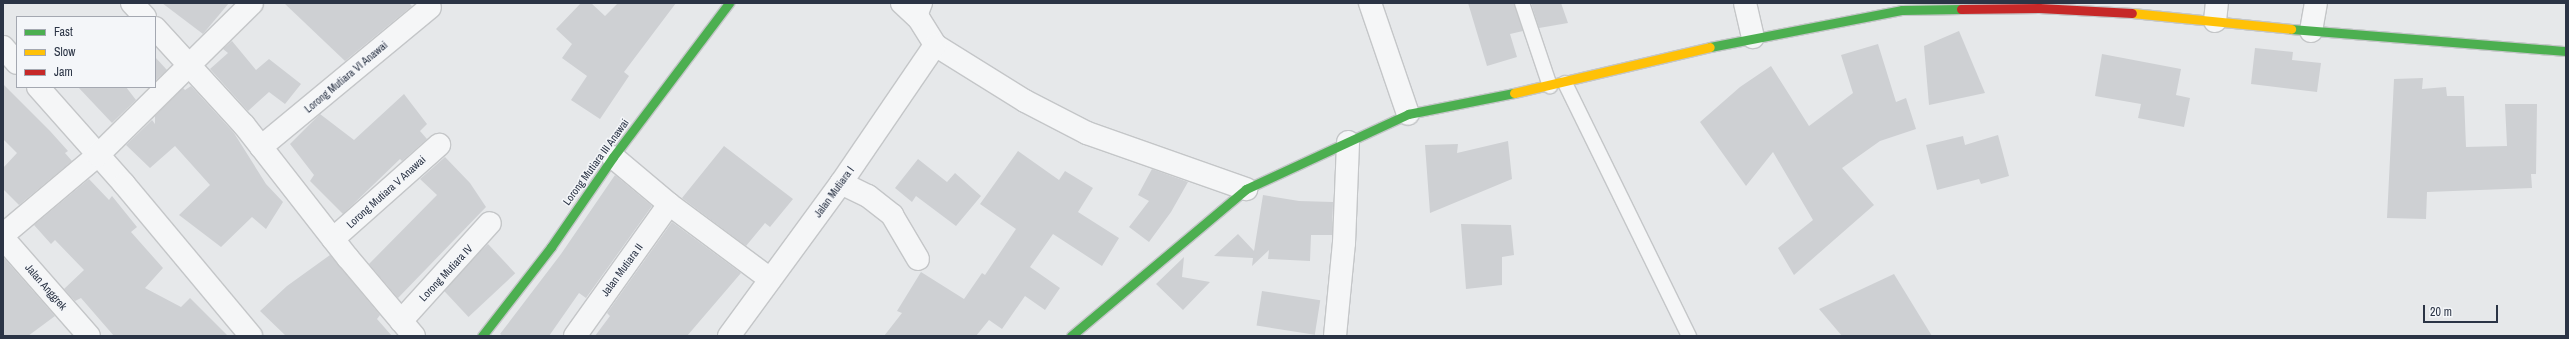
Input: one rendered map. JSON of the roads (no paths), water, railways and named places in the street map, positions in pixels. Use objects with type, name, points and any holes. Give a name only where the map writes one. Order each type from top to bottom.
[{"type":"street","points":[[132,3],[144,16]]},
{"type":"street","points":[[3,237],[98,155],[190,67],[252,3]]},
{"type":"street","name":"Lorong Mutiara III Anawai","points":[[482,336],[551,247],[613,157],[729,3]]},
{"type":"street","points":[[902,3],[922,11],[935,45],[1025,101],[1087,134],[1246,189]]},
{"type":"street","points":[[1370,3],[1408,114]]},
{"type":"street","points":[[1745,3],[1753,37]]},
{"type":"street","points":[[2311,31],[2316,3]]},
{"type":"street","points":[[1071,336],[1246,189],[1408,114],[1565,83],[1753,37],[1901,6],[2039,6],[2216,12],[2311,31],[2566,50]]},
{"type":"street","name":"Lorong Mutiara VI Anawai","points":[[261,147],[430,7]]},
{"type":"street","points":[[156,29],[261,147],[333,239],[408,328]]},
{"type":"street","name":"Jalan Mutiara I","points":[[729,336],[841,183],[935,45]]},
{"type":"street","points":[[3,47],[16,62]]},
{"type":"street","points":[[39,88],[98,155],[251,336]]},
{"type":"street","points":[[1335,336],[1344,244],[1348,142]]},
{"type":"street","name":"Lorong Mutiara V Anawai","points":[[333,239],[439,145]]},
{"type":"street","points":[[613,157],[669,204],[770,279]]},
{"type":"street","points":[[841,183],[868,196],[892,215],[918,259]]},
{"type":"street","name":"Jalan Mutiara II","points":[[575,336],[669,204]]},
{"type":"street","name":"Lorong Mutiara IV","points":[[408,328],[490,224]]},
{"type":"street","name":"Jalan Anggrek","points":[[3,237],[78,332]]},
{"type":"lane","points":[[1522,3],[1550,86]]},
{"type":"lane","points":[[1565,83],[1689,336]]}]
